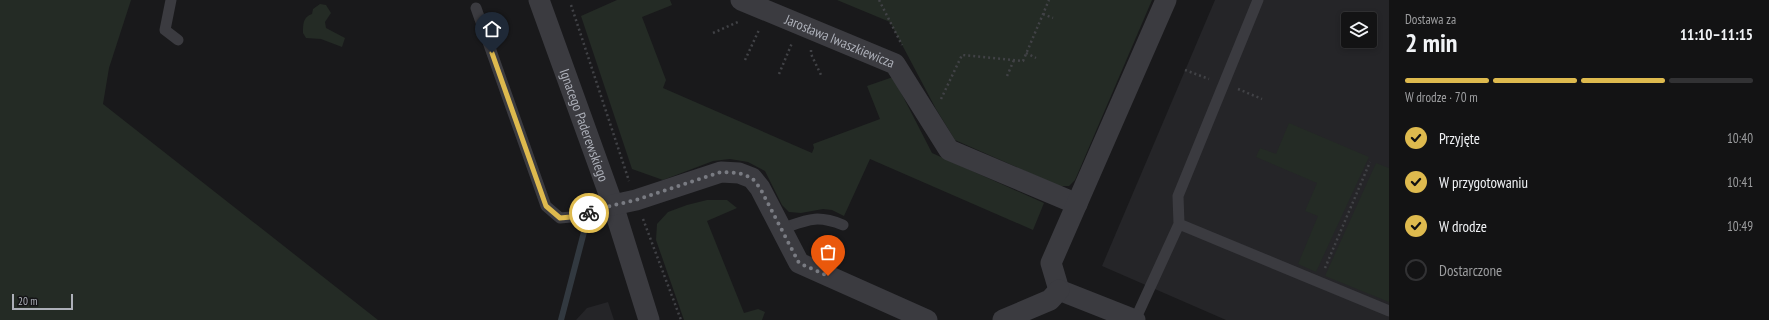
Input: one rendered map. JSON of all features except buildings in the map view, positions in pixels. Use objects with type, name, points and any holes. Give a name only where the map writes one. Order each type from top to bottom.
[{"type":"street","name":"Ignacego Paderewskiego","points":[[539,0],[614,205],[649,320]]},
{"type":"street","name":"Jarosława Iwaszkiewicza","points":[[741,0],[894,64],[949,150],[1077,204]]},
{"type":"street","points":[[1059,290],[1051,262],[1166,0]]},
{"type":"street","points":[[614,205],[636,200],[721,172],[739,173],[752,178],[760,188],[799,263],[927,320]]},
{"type":"street","points":[[1003,320],[1050,300],[1059,290]]},
{"type":"street","points":[[1059,290],[1135,320]]},
{"type":"lane","points":[[172,0],[165,30],[178,40]]},
{"type":"lane","points":[[1135,320],[1148,294],[1178,224],[1178,196],[1258,0]]},
{"type":"lane","points":[[476,8],[546,206],[560,218],[582,216],[597,209],[614,205]]},
{"type":"lane","points":[[781,229],[805,220],[818,218],[828,219],[843,225]]},
{"type":"lane","points":[[1178,224],[1389,311]]},
{"type":"path","points":[[940,102],[962,55],[1023,61],[1049,0]]},
{"type":"path","points":[[571,5],[636,200],[681,320]]},
{"type":"path","points":[[745,60],[768,11]]},
{"type":"path","points":[[1043,14],[1053,18]]},
{"type":"path","points":[[779,74],[799,24]]},
{"type":"path","points":[[1026,53],[1036,58]]},
{"type":"path","points":[[1007,76],[1014,60]]},
{"type":"path","points":[[1319,281],[1370,162]]},
{"type":"shaded area","points":[[0,0],[131,0],[109,68],[103,104],[378,320],[0,320]]},
{"type":"shaded area","points":[[617,0],[670,0],[672,5],[642,17],[666,80],[663,88],[812,153],[814,148],[813,144],[880,119],[867,86],[893,77],[932,153],[1044,203],[1033,230],[870,159],[844,216],[832,210],[823,209],[801,213],[789,212],[782,205],[765,171],[748,162],[730,159],[713,161],[663,180],[632,169],[581,16]]},
{"type":"shaded area","points":[[837,0],[1152,0],[1075,180],[1069,186],[1059,186],[955,140],[936,109],[890,22]]},
{"type":"shaded area","points":[[1215,0],[1389,0],[1389,320],[1226,320],[1102,266]]},
{"type":"shaded area","points":[[320,4],[326,5],[331,13],[325,22],[326,28],[345,38],[342,47],[321,39],[306,38],[303,33],[303,24],[305,19],[312,14],[313,9]]},
{"type":"shaded area","points":[[1289,123],[1369,157],[1316,272],[1298,264],[1318,216],[1305,211],[1317,183],[1256,157],[1260,148],[1276,154]]},
{"type":"shaded area","points":[[1376,163],[1389,168],[1389,302],[1325,276]]},
{"type":"shaded area","points":[[707,200],[727,200],[737,208],[707,221],[744,313],[758,309],[765,312],[762,320],[684,320],[656,240],[657,224],[668,212]]},
{"type":"shaded area","points":[[608,302],[614,320],[576,320],[587,308]]},
{"type":"waterway","points":[[561,320],[584,232]]},
{"type":"way so far","points":[[589,213],[597,209],[636,200],[721,172],[739,173],[752,178],[760,188],[799,263],[828,276]]},
{"type":"route","points":[[492,53],[546,206],[560,218],[582,216],[589,213]]}]
